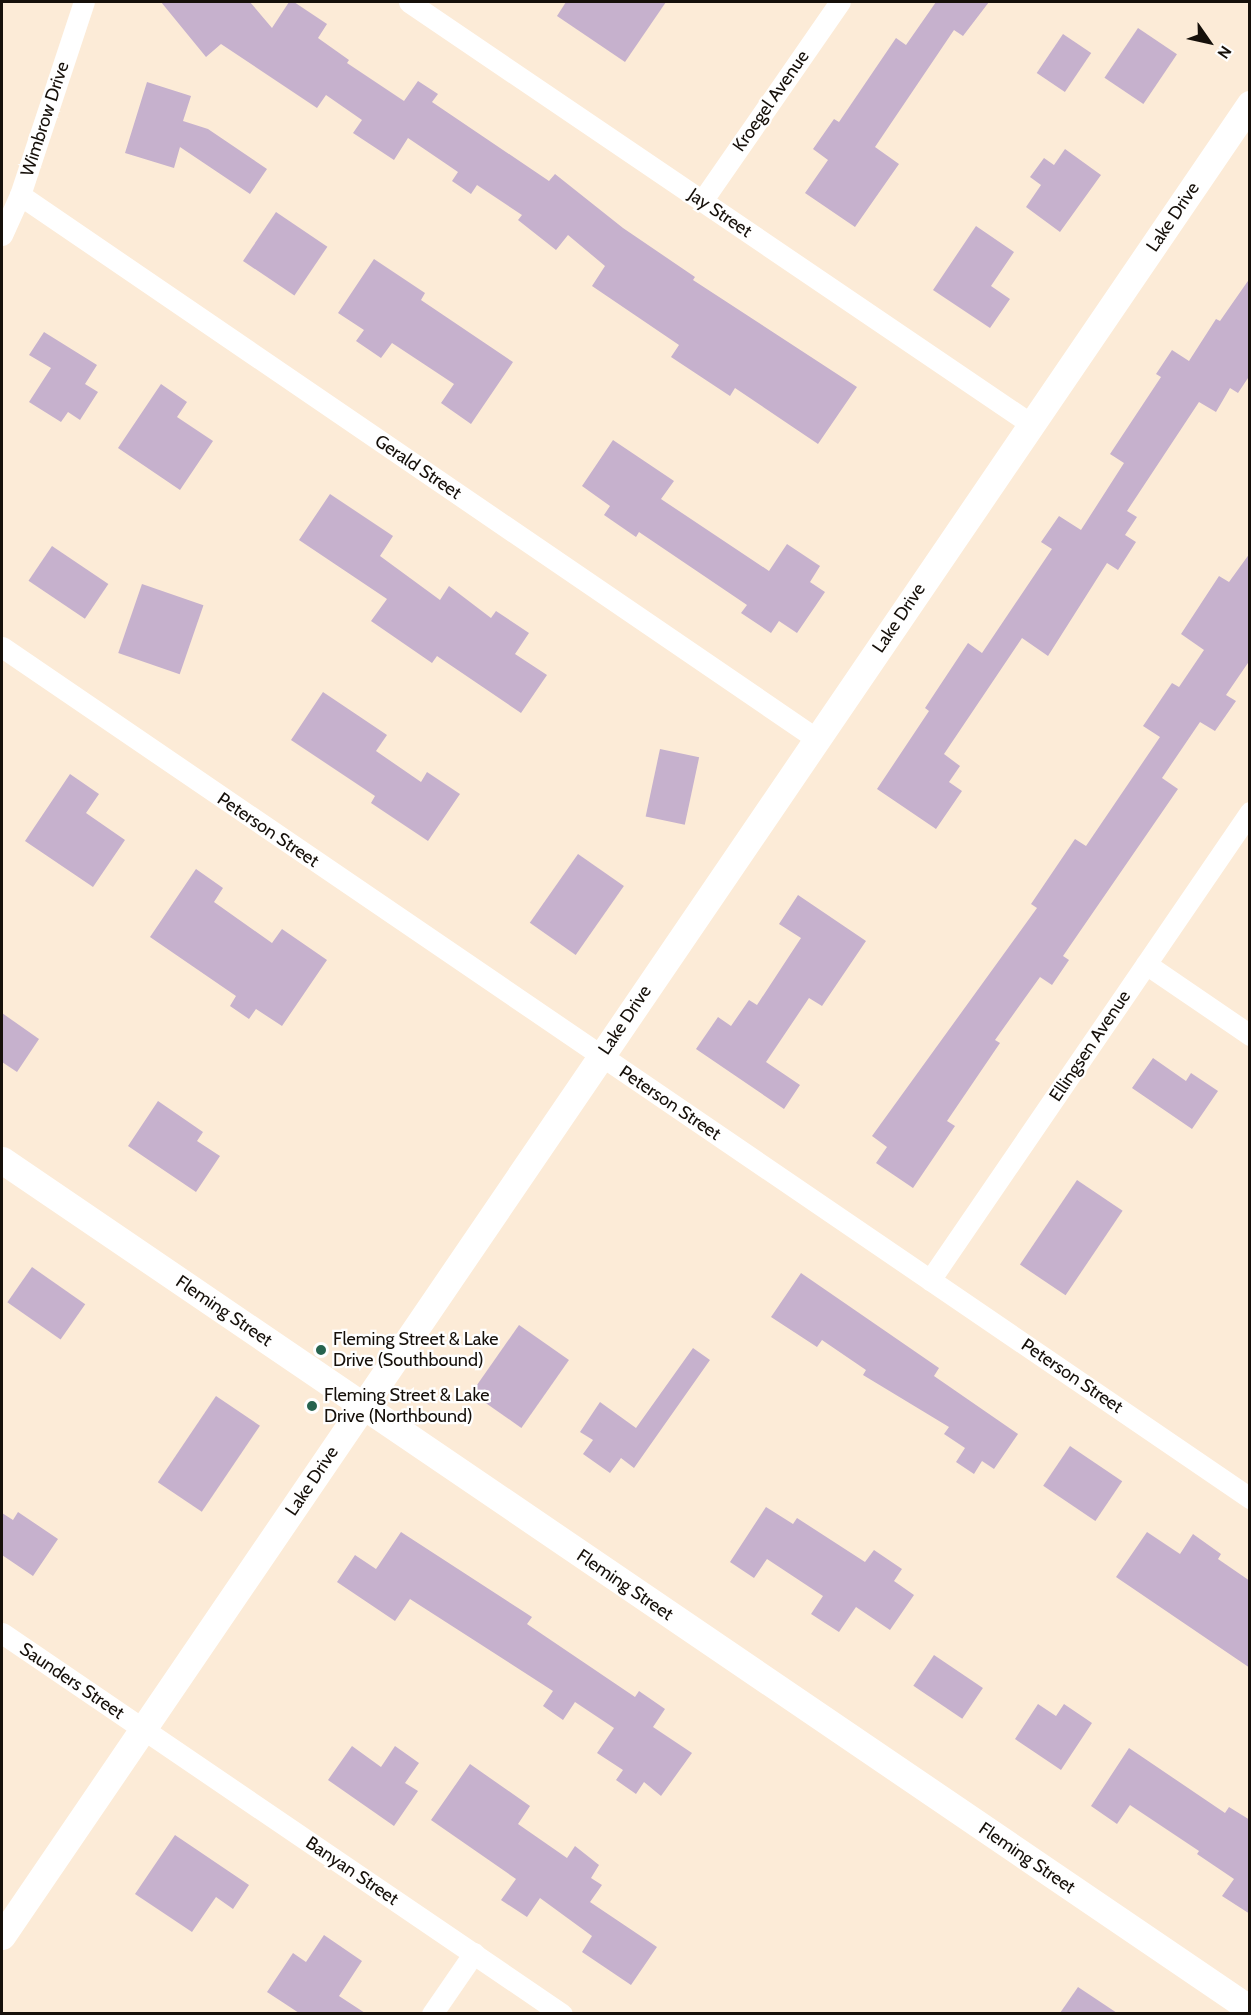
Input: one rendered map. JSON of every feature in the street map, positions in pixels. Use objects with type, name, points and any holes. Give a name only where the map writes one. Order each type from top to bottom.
[{"type":"street","name":"Wimbrow Drive","points":[[2,235],[20,195],[84,2]]},
{"type":"street","name":"Jay Street","points":[[409,2],[1031,424]]},
{"type":"street","name":"Kroegel Avenue","points":[[702,201],[840,2]]},
{"type":"street","name":"Lake Drive","points":[[2,1936],[1250,104]]},
{"type":"street","name":"Gerald Street","points":[[20,195],[817,739]]},
{"type":"street","name":"Peterson Street","points":[[2,647],[1250,1498]]},
{"type":"street","name":"Ellingsen Avenue","points":[[930,1280],[1250,812]]},
{"type":"street","points":[[1146,964],[1250,1035]]},
{"type":"street","name":"Fleming Street","points":[[2,1160],[1250,2009]]},
{"type":"street","name":"Saunders Street","points":[[2,1633],[142,1730]]},
{"type":"street","name":"Banyan Street","points":[[142,1730],[562,2013]]},
{"type":"street","points":[[432,2013],[474,1953]]},
{"type":"building","points":[[161,2],[250,2],[272,28],[289,2],[294,2],[327,24],[318,38],[349,60],[347,63],[404,101],[418,81],[438,94],[432,102],[549,181],[555,174],[623,228],[695,277],[693,280],[857,387],[818,444],[735,388],[730,396],[671,357],[679,345],[592,286],[605,266],[568,235],[556,250],[518,220],[522,215],[477,185],[471,194],[452,181],[458,172],[408,138],[394,160],[353,133],[362,120],[326,95],[317,108],[221,44],[206,57]]},
{"type":"building","points":[[566,2],[666,2],[625,62],[557,16]]},
{"type":"building","points":[[936,2],[989,2],[963,36],[954,30],[875,147],[899,164],[855,227],[805,193],[828,160],[813,149],[834,119],[839,122],[896,38],[906,45]]},
{"type":"building","points":[[1138,28],[1177,54],[1143,104],[1104,78]]},
{"type":"building","points":[[1063,34],[1091,53],[1065,92],[1037,73]]},
{"type":"building","points":[[147,82],[191,96],[183,121],[208,129],[267,169],[250,194],[180,147],[174,168],[125,153]]},
{"type":"building","points":[[1065,149],[1101,175],[1060,232],[1026,207],[1041,185],[1030,177],[1044,158],[1054,165]]},
{"type":"building","points":[[276,212],[327,247],[294,296],[243,261]]},
{"type":"building","points":[[976,226],[1014,252],[991,286],[1010,299],[990,328],[933,290]]},
{"type":"building","points":[[374,259],[425,293],[421,300],[513,362],[471,424],[441,403],[454,384],[392,343],[381,358],[356,341],[364,330],[338,313]]},
{"type":"building","points":[[1250,278],[1250,375],[1238,393],[1230,388],[1216,412],[1199,402],[1127,511],[1137,517],[1125,535],[1136,542],[1118,570],[1107,563],[1048,656],[1022,638],[944,754],[960,766],[949,782],[962,791],[936,829],[877,789],[929,711],[925,708],[968,643],[982,653],[1052,549],[1041,542],[1059,516],[1081,530],[1124,463],[1110,454],[1161,377],[1156,374],[1172,350],[1189,361],[1216,319],[1220,321]]},
{"type":"building","points":[[44,332],[97,365],[85,384],[98,392],[80,420],[68,412],[61,422],[29,402],[51,368],[29,355]]},
{"type":"building","points":[[161,384],[187,402],[177,417],[213,441],[180,490],[118,448]]},
{"type":"building","points":[[613,440],[674,481],[661,499],[769,571],[787,544],[820,566],[810,582],[825,592],[797,633],[779,621],[771,633],[741,613],[747,605],[639,532],[636,537],[604,515],[610,506],[582,486]]},
{"type":"building","points":[[330,494],[393,536],[380,556],[440,600],[449,586],[491,618],[496,611],[529,633],[515,654],[547,675],[521,713],[437,656],[432,663],[371,621],[387,599],[299,540]]},
{"type":"building","points":[[52,546],[108,584],[85,619],[29,581]]},
{"type":"building","points":[[1250,553],[1250,660],[1226,695],[1236,701],[1215,731],[1200,722],[1162,778],[1178,789],[1063,956],[1069,960],[1052,985],[1040,977],[995,1040],[1000,1043],[947,1121],[955,1126],[913,1188],[876,1163],[887,1147],[872,1136],[1037,908],[1031,904],[1075,839],[1086,846],[1160,737],[1143,726],[1172,683],[1179,687],[1204,650],[1181,634],[1219,576],[1229,582]]},
{"type":"building","points":[[142,584],[203,605],[180,674],[118,653]]},
{"type":"building","points":[[323,692],[387,735],[376,751],[421,782],[427,772],[460,794],[428,841],[371,803],[375,796],[291,740]]},
{"type":"building","points":[[660,749],[699,757],[685,825],[646,816]]},
{"type":"building","points":[[70,774],[99,794],[86,813],[125,840],[93,887],[25,841]]},
{"type":"building","points":[[578,854],[624,886],[576,955],[530,923]]},
{"type":"building","points":[[196,869],[223,888],[214,902],[272,943],[282,929],[327,960],[282,1026],[256,1009],[249,1019],[230,1006],[236,996],[150,937]]},
{"type":"building","points":[[798,895],[866,941],[822,1006],[809,998],[766,1062],[800,1085],[784,1109],[696,1049],[718,1017],[731,1026],[749,1000],[757,1005],[801,938],[779,924]]},
{"type":"building","points":[[2,1013],[39,1039],[17,1072],[2,1062]]},
{"type":"building","points":[[1153,1058],[1186,1081],[1191,1073],[1218,1091],[1192,1129],[1132,1088]]},
{"type":"building","points":[[158,1101],[203,1132],[197,1141],[220,1156],[196,1192],[128,1146]]},
{"type":"building","points":[[1077,1180],[1123,1211],[1066,1295],[1020,1265]]},
{"type":"building","points":[[32,1267],[85,1304],[61,1340],[7,1302]]},
{"type":"building","points":[[801,1273],[939,1368],[934,1376],[1018,1434],[994,1469],[982,1461],[974,1474],[956,1462],[965,1448],[944,1434],[949,1427],[863,1375],[866,1370],[822,1340],[817,1347],[771,1317]]},
{"type":"building","points":[[519,1325],[569,1360],[521,1428],[471,1393]]},
{"type":"building","points":[[693,1348],[710,1360],[634,1468],[621,1458],[610,1473],[583,1454],[593,1440],[580,1432],[600,1402],[636,1428]]},
{"type":"building","points":[[216,1396],[260,1426],[202,1512],[158,1482]]},
{"type":"building","points":[[1070,1446],[1122,1481],[1095,1521],[1043,1486]]},
{"type":"building","points":[[766,1507],[793,1524],[797,1518],[865,1562],[874,1550],[902,1569],[894,1581],[914,1595],[890,1630],[856,1607],[839,1632],[811,1614],[823,1596],[767,1559],[754,1578],[730,1562]]},
{"type":"building","points":[[18,1512],[58,1539],[33,1576],[2,1555],[2,1513],[13,1520]]},
{"type":"building","points":[[401,1532],[532,1617],[527,1624],[635,1697],[639,1691],[665,1709],[653,1727],[692,1753],[661,1796],[644,1782],[636,1794],[616,1780],[623,1770],[597,1753],[614,1728],[575,1702],[563,1720],[543,1706],[553,1691],[410,1599],[395,1621],[337,1582],[355,1555],[376,1569]]},
{"type":"building","points":[[1147,1532],[1180,1554],[1193,1534],[1221,1554],[1218,1559],[1250,1581],[1250,1668],[1116,1577]]},
{"type":"building","points":[[934,1655],[983,1688],[962,1719],[913,1686]]},
{"type":"building","points":[[1038,1704],[1056,1716],[1064,1704],[1092,1723],[1061,1770],[1015,1739]]},
{"type":"building","points":[[352,1746],[381,1767],[395,1746],[419,1763],[405,1783],[418,1791],[394,1826],[328,1780]]},
{"type":"building","points":[[1129,1748],[1225,1813],[1229,1807],[1250,1820],[1250,1914],[1222,1896],[1234,1879],[1197,1854],[1199,1851],[1130,1805],[1117,1824],[1091,1806]]},
{"type":"building","points":[[470,1764],[530,1806],[518,1824],[567,1858],[575,1846],[599,1865],[591,1878],[602,1885],[590,1902],[657,1947],[631,1985],[582,1952],[592,1936],[540,1898],[527,1917],[501,1900],[516,1879],[431,1820]]},
{"type":"building","points":[[175,1835],[249,1885],[233,1909],[216,1897],[192,1932],[135,1894]]},
{"type":"building","points":[[324,1935],[362,1961],[339,1996],[365,2013],[299,2013],[267,1992],[293,1953],[306,1962]]},
{"type":"building","points":[[1078,1987],[1117,2013],[1060,2013]]},
{"type":"place","name":"Fleming Street & Lake Drive (Southbound)","points":[[321,1350]]},
{"type":"place","name":"Fleming Street & Lake Drive (Northbound)","points":[[312,1406]]}]
